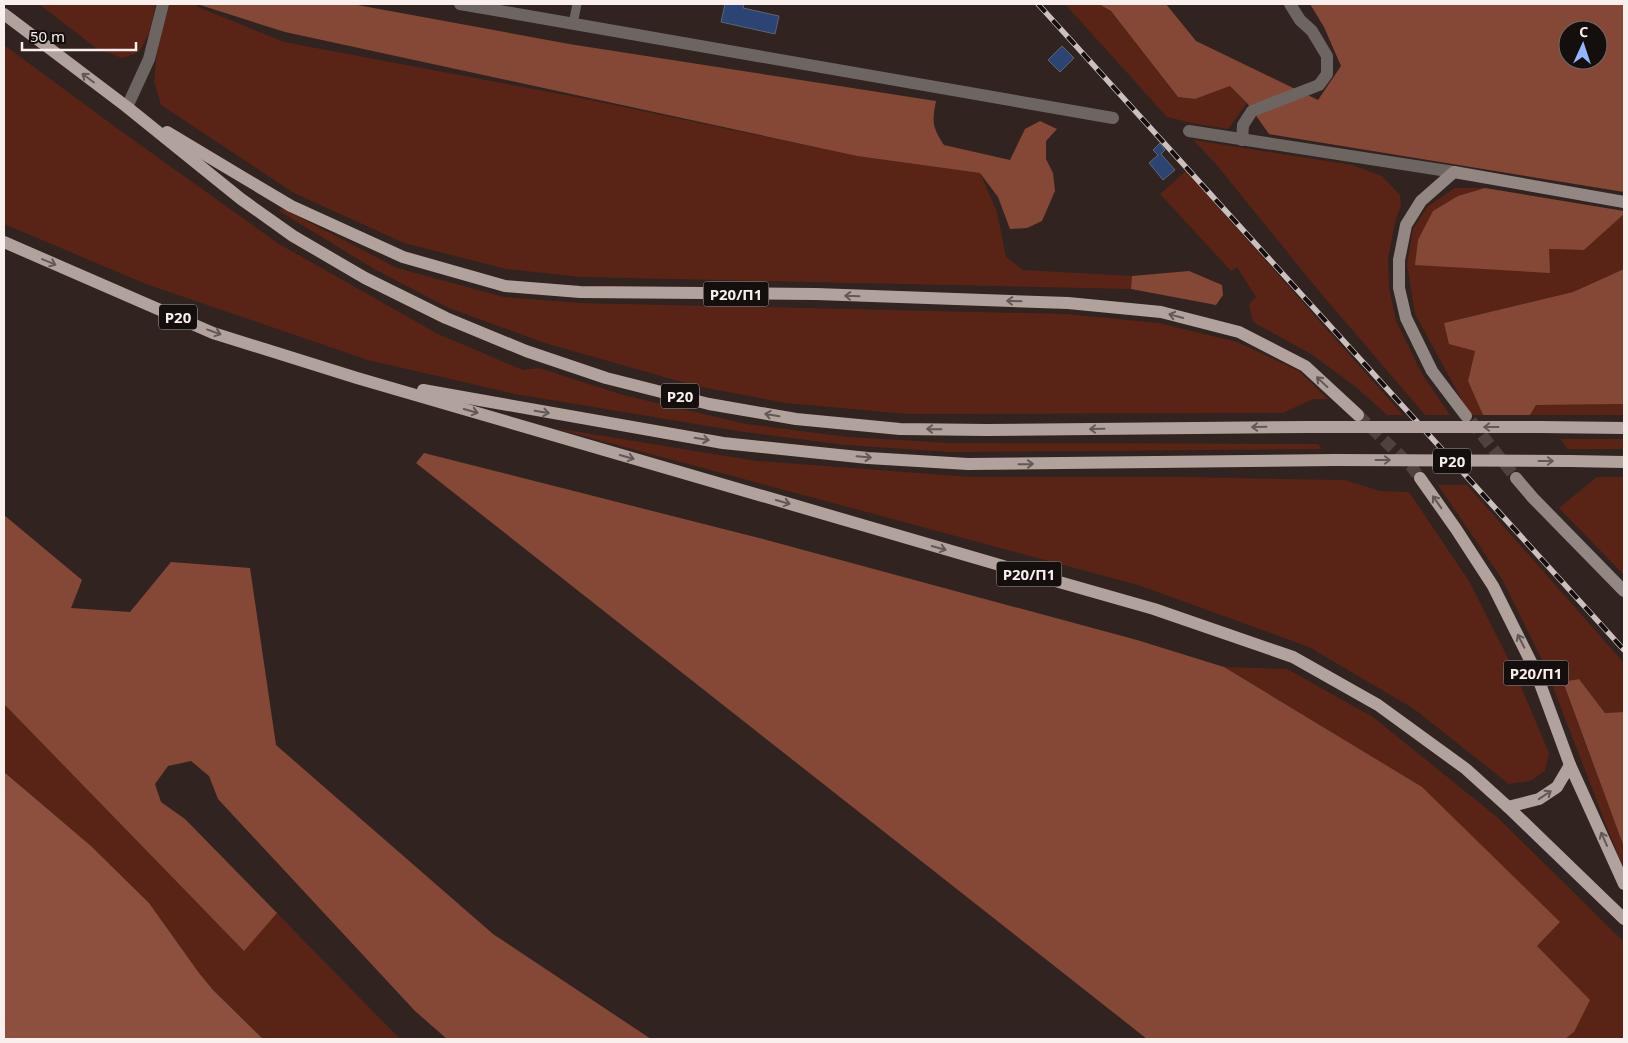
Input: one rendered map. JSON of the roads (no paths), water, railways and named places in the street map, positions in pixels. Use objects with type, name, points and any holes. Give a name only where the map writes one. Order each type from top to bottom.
[{"type":"main road","name":"Р20","points":[[4,14],[127,107],[241,199],[293,236],[365,278],[446,318],[526,351],[606,378],[709,404],[796,419],[900,429],[1624,428]]},
{"type":"main road","name":"Р20/П1","points":[[127,107],[291,206],[403,257],[505,286],[580,292],[816,294],[1068,303],[1161,312],[1239,332],[1305,366],[1358,415]]},
{"type":"main road","name":"Р20","points":[[4,242],[213,333],[357,378],[723,443],[868,458],[968,464],[1334,460],[1624,462]]},
{"type":"main road","name":"Р20/П1","points":[[357,378],[1154,608],[1293,657],[1378,705],[1466,769],[1624,919]]},
{"type":"main road","name":"Р20/П1","points":[[1420,478],[1493,586],[1535,670],[1570,765],[1624,884]]},
{"type":"main road","points":[[1508,807],[1538,799],[1557,787],[1570,765]]},
{"type":"street","points":[[127,107],[150,59],[164,4]]},
{"type":"street","points":[[460,4],[1113,118]]},
{"type":"street","points":[[1242,140],[1243,125],[1252,111],[1319,85],[1327,74],[1327,56],[1312,31],[1300,20],[1290,4]]},
{"type":"street","points":[[1189,132],[1454,172],[1624,202]]},
{"type":"street","points":[[1454,172],[1421,201],[1406,225],[1399,260],[1399,288],[1406,318],[1432,370],[1466,416]]},
{"type":"street","points":[[1516,478],[1533,498],[1624,591]]},
{"type":"lane","points":[[573,24],[577,4]]},
{"type":"tunnel","points":[[1358,415],[1411,466],[1420,478]]},
{"type":"tunnel","points":[[1471,421],[1516,478]]},
{"type":"railway","points":[[1038,4],[1624,650]]}]
